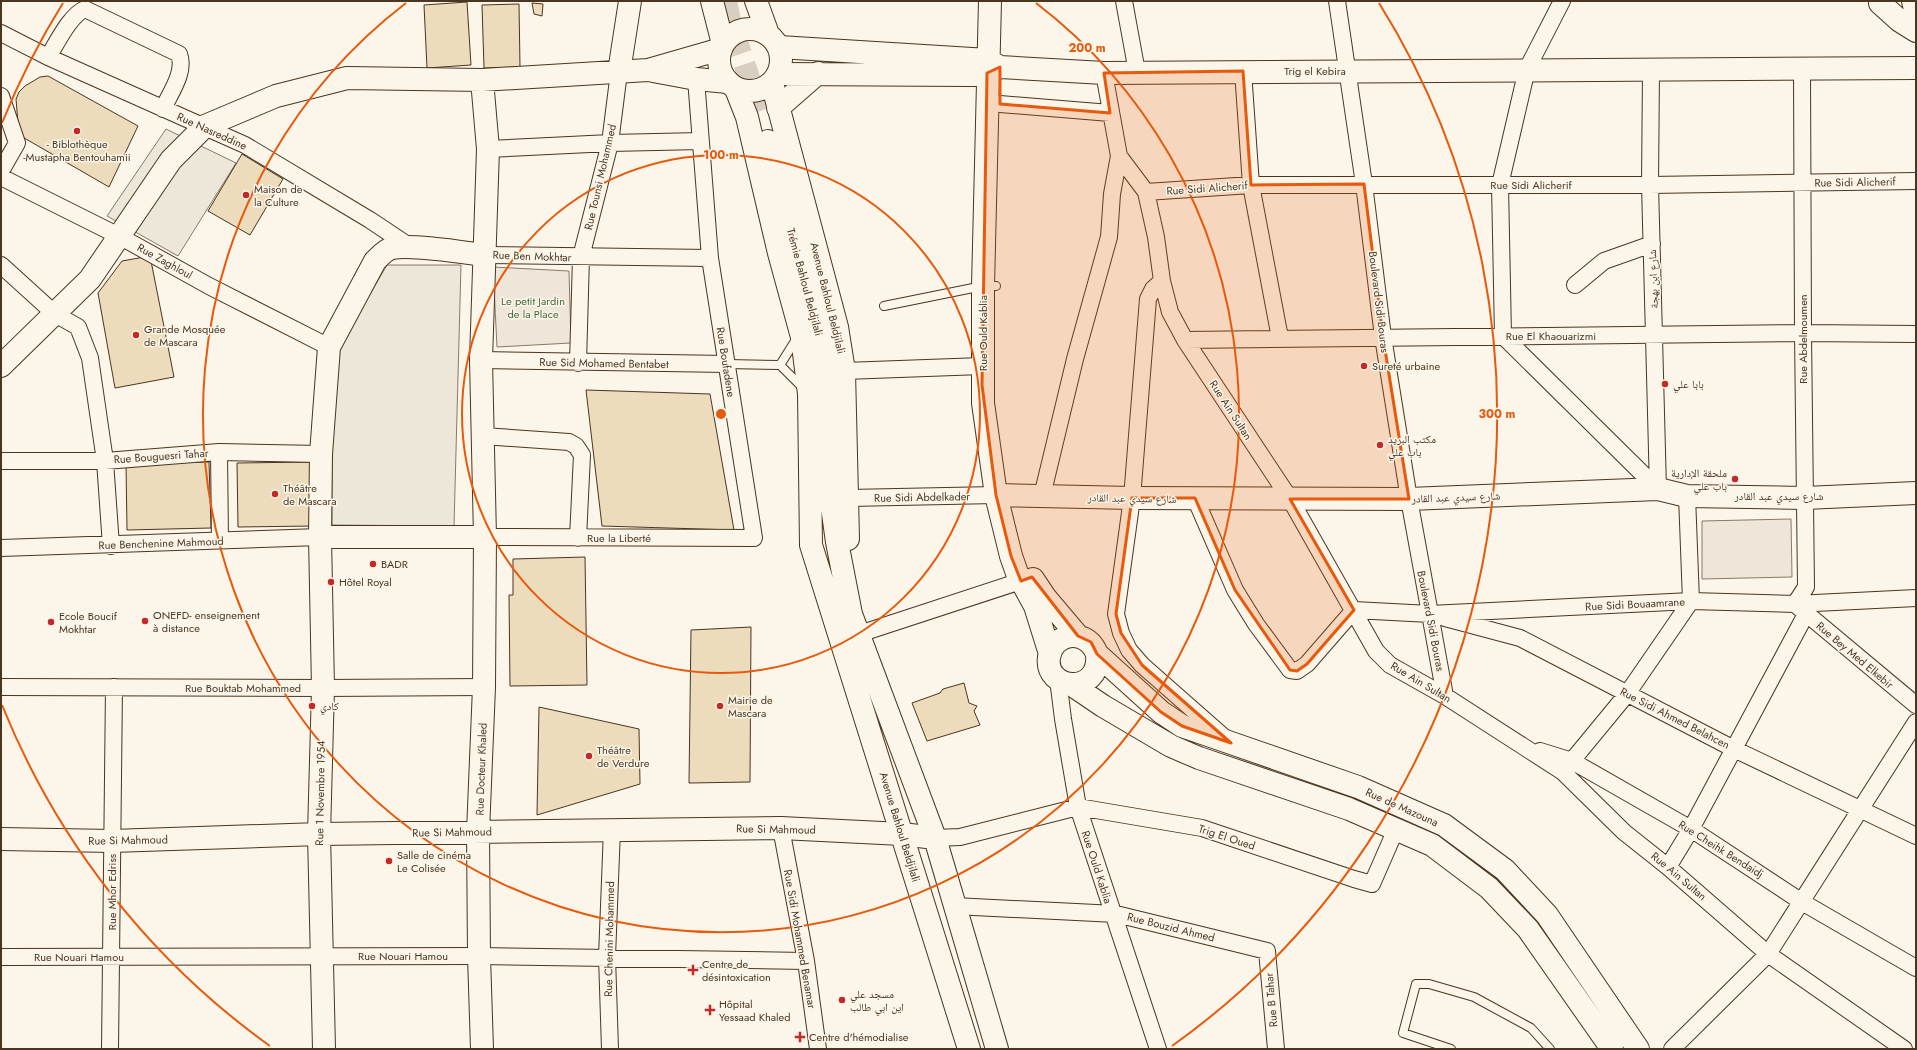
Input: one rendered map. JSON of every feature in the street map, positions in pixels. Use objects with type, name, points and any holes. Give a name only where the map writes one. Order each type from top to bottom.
[{"type":"main road","points":[[619,72],[630,1]]},
{"type":"main road","points":[[712,1],[722,47],[719,67],[732,86]]},
{"type":"main road","points":[[756,1],[782,60],[775,79]]},
{"type":"main road","name":"Rue Ould Kablia","points":[[990,1],[992,67],[990,286],[1003,496]]},
{"type":"main road","name":"Rue Ould Kablia","points":[[1003,1],[992,67],[1000,104],[990,286],[982,366],[983,404],[1003,496],[1025,559],[1027,579],[1050,654]]},
{"type":"main road","points":[[1913,1],[1916,14]]},
{"type":"main road","points":[[1879,2],[1900,21],[1916,31]]},
{"type":"main road","points":[[1,366],[90,279],[171,160],[205,126],[276,96],[347,78],[482,80],[648,70],[722,47],[730,36],[738,31],[748,29],[758,30],[773,40],[992,67]]},
{"type":"main road","points":[[648,70],[754,91],[775,79],[818,73],[964,75],[992,67]]},
{"type":"main road","name":"Trig el Kebira","points":[[992,67],[1104,73],[1527,69],[1802,70],[1916,68]]},
{"type":"main road","points":[[769,109],[818,73]]},
{"type":"main road","name":"Avenue Bahloul Beldjilali","points":[[775,79],[769,109],[836,326],[844,371],[851,614]]},
{"type":"main road","name":"Rue Docteur Khaled","points":[[482,80],[488,149],[483,254],[481,360],[484,537],[484,687],[478,832],[479,956],[482,1049]]},
{"type":"main road","name":"Avenue Bahloul Beldjilali","points":[[732,86],[747,117],[779,253],[800,332],[809,394],[811,545],[969,1049]]},
{"type":"main road","name":"Trémie Bahloul Beldjilali","points":[[769,109],[824,353],[827,404],[825,456]]},
{"type":"main road","points":[[328,347],[375,261],[382,253],[392,248],[412,248],[483,254]]},
{"type":"main road","name":"Rue 1 Novembre 1954","points":[[324,1049],[319,834],[323,688],[320,537],[321,454],[328,347]]},
{"type":"main road","name":"Avenue Bahloul Beldjilali","points":[[825,456],[820,508],[830,606]]},
{"type":"main road","name":"Avenue Bahloul Beldjilali","points":[[825,456],[837,542],[851,614],[934,838],[997,1049]]},
{"type":"main road","name":"شارع سيدي عبد القادر","points":[[1003,496],[1409,499],[1658,488],[1688,496],[1805,498],[1916,493]]},
{"type":"main road","points":[[320,537],[484,537]]},
{"type":"main road","name":"Rue Ould Kablia","points":[[1027,579],[1045,597],[1078,636]]},
{"type":"main road","points":[[1069,636],[1078,636],[1091,642],[1097,654],[1096,669],[1092,676],[1086,681],[1065,682],[1050,668],[1050,654],[1054,645],[1061,639],[1069,636]]},
{"type":"main road","name":"Rue de Mazouna","points":[[1097,654],[1161,712],[1182,726],[1358,787],[1444,825],[1505,870],[1547,915],[1638,1049]]},
{"type":"main road","name":"Rue de Mazouna","points":[[1065,682],[1171,746],[1199,758],[1349,809],[1432,845],[1489,888],[1528,929],[1612,1049]]},
{"type":"main road","name":"Rue Si Mahmoud","points":[[1,839],[112,841],[319,834],[781,828],[902,834],[934,838]]},
{"type":"street","points":[[1124,1],[1137,72]]},
{"type":"street","name":"Boulevard Sidi Bouras","points":[[1337,1],[1364,184],[1383,337],[1409,499],[1445,696]]},
{"type":"street","points":[[1562,1],[1527,69],[1500,184],[1503,336],[1658,488]]},
{"type":"street","points":[[48,57],[73,18],[85,9],[179,54],[182,62],[180,72],[163,109]]},
{"type":"street","name":"Rue Nasreddine","points":[[1,33],[48,57],[245,145],[370,220],[412,248]]},
{"type":"street","name":"شارع ابن بهجة","points":[[1651,70],[1650,185],[1658,488]]},
{"type":"street","name":"Rue Abdelmoumen","points":[[1668,866],[1691,829],[1734,749],[1803,607],[1806,587],[1802,333],[1802,70]]},
{"type":"street","points":[[1243,71],[1251,184],[1280,338]]},
{"type":"street","name":"Rue Tounsi Mohammed","points":[[578,363],[581,257],[610,143],[619,72]]},
{"type":"street","name":"Rue Ain Sultan","points":[[1104,73],[1110,114],[1119,156],[1146,192],[1156,237],[1162,281],[1170,312],[1185,340],[1290,499],[1376,651],[1390,664],[1445,696],[1519,744]]},
{"type":"street","name":"Rue Boufadene","points":[[696,79],[710,258],[754,538]]},
{"type":"street","points":[[1,96],[17,143],[1,171]]},
{"type":"street","points":[[1000,104],[1110,114]]},
{"type":"street","points":[[488,149],[610,143],[701,141]]},
{"type":"street","points":[[1042,496],[1075,359],[1109,237],[1112,194],[1119,156]]},
{"type":"street","name":"Rue Zaghloul","points":[[1,177],[119,236],[209,286],[328,347]]},
{"type":"street","name":"Rue Sidi Alicherif","points":[[1146,192],[1251,184],[1650,185],[1916,181]]},
{"type":"street","points":[[1575,285],[1604,261],[1652,244]]},
{"type":"street","name":"Rue Ben Mokhtar","points":[[483,254],[581,257],[710,258]]},
{"type":"street","points":[[1,265],[55,314],[78,327],[90,358],[105,461],[111,546]]},
{"type":"street","points":[[1162,281],[1153,288],[1148,299],[1132,498],[1116,614],[1121,633],[1129,650],[1142,665],[1231,743]]},
{"type":"street","name":"Rue El Khaouarizmi","points":[[1185,340],[1802,333],[1916,334]]},
{"type":"street","name":"Rue Sid Mohamed Bentabet","points":[[481,360],[578,363],[726,364]]},
{"type":"street","points":[[844,371],[982,366]]},
{"type":"street","points":[[483,436],[569,442],[576,446],[582,455],[578,538]]},
{"type":"street","points":[[219,452],[220,540]]},
{"type":"street","name":"Rue Bouguesri Tahar","points":[[1,461],[105,461],[219,452],[321,454]]},
{"type":"street","name":"Rue Sidi Abdelkader","points":[[848,498],[1003,496]]},
{"type":"street","points":[[1568,766],[1627,694],[1692,601],[1688,496]]},
{"type":"street","points":[[1195,498],[1235,590],[1277,655],[1290,670],[1297,671],[1307,664],[1354,610]]},
{"type":"street","name":"Rue Benchenine Mahmoud","points":[[1,548],[111,546],[220,540],[320,537]]},
{"type":"street","name":"Rue la Liberté","points":[[484,537],[754,538]]},
{"type":"street","points":[[859,634],[1027,579]]},
{"type":"street","name":"Rue Sidi Bouaamrane","points":[[1354,610],[1430,614],[1692,601],[1803,607],[1916,598]]},
{"type":"street","name":"Rue Bey Med Elkebir","points":[[1803,607],[1916,705]]},
{"type":"street","name":"Rue Sidi Ahmed Belahcen","points":[[1430,614],[1520,638],[1734,749],[1916,836]]},
{"type":"street","name":"Rue Ould Kablia","points":[[1065,682],[1063,719],[1078,807],[1112,914],[1158,1049]]},
{"type":"street","name":"Rue Bouktab Mohammed","points":[[1,686],[323,688],[484,687]]},
{"type":"street","name":"Rue Mhor Edriss","points":[[110,1049],[114,687]]},
{"type":"street","points":[[1672,1049],[1768,954],[1916,722]]},
{"type":"street","name":"Rue Cheihk Bendaidj","points":[[1519,744],[1568,766],[1691,829],[1802,902],[1916,968]]},
{"type":"street","name":"Rue Ain Sultan","points":[[1568,766],[1624,832],[1668,866],[1768,954],[1904,1049]]},
{"type":"street","points":[[934,838],[960,837],[1078,807]]},
{"type":"street","name":"Trig El Oued","points":[[1078,807],[1202,828],[1372,884],[1396,829]]},
{"type":"street","name":"Rue Sidi Mohammed Benamar","points":[[781,828],[806,961],[818,1049]]},
{"type":"street","name":"Rue Chenini Mohammed","points":[[610,1049],[607,957],[612,830]]},
{"type":"street","name":"Rue Bouzid Ahmed","points":[[954,906],[1112,914],[1267,951]]},
{"type":"street","name":"Rue B Tahar","points":[[1267,951],[1276,1049]]},
{"type":"street","name":"Rue Nouari Hamou","points":[[1,957],[112,958],[479,956],[806,961]]},
{"type":"lane","points":[[884,306],[990,286]]},
{"type":"lane","points":[[780,365],[800,332]]},
{"type":"lane","points":[[726,364],[780,365],[809,394]]},
{"type":"lane","points":[[1451,1049],[1403,1033],[1416,984],[1428,984],[1474,997],[1531,1028],[1550,1049]]},
{"type":"highlighted area","points":[[1000,67],[1000,104],[1110,113],[1104,73],[1243,71],[1251,185],[1364,184],[1383,337],[1409,499],[1290,499],[1354,610],[1307,664],[1297,671],[1290,670],[1235,590],[1195,498],[1132,498],[1116,614],[1121,633],[1142,665],[1231,743],[1182,726],[1161,712],[1097,654],[1091,642],[1078,636],[1032,577],[1021,581],[1011,556],[996,495],[982,385],[987,73]]},
{"type":"green space","name":"Le petit Jardin de la Place","points":[[493,267],[569,271],[571,343],[497,347]]},
{"type":"green space","points":[[1791,519],[1792,577],[1702,579],[1702,521]]},
{"type":"shaded area","points":[[166,129],[236,163],[178,256],[107,216]]},
{"type":"shaded area","points":[[387,265],[461,265],[454,526],[332,525],[332,359]]},
{"type":"building","points":[[467,2],[471,65],[427,68],[424,5]]},
{"type":"building","points":[[532,3],[543,4],[542,16],[534,14]]},
{"type":"building","points":[[519,4],[520,67],[484,68],[482,5]]},
{"type":"building","name":"- Biblothèque -Mustapha Bentouhamii","points":[[48,76],[138,126],[109,187],[19,135],[16,99],[19,92],[25,86],[40,77]]},
{"type":"building","name":"Maison de la Culture","points":[[242,154],[283,179],[250,235],[208,211]]},
{"type":"building","name":"Grande Mosquée de Mascara","points":[[150,256],[174,377],[115,388],[98,293],[122,261]]},
{"type":"building","points":[[586,390],[710,394],[734,530],[602,526]]},
{"type":"building","points":[[209,462],[211,528],[127,530],[126,464]]},
{"type":"building","name":"Théâtre de Mascara","points":[[312,462],[313,526],[238,527],[237,463]]},
{"type":"building","points":[[585,557],[587,685],[510,686],[509,595],[513,595],[513,559]]},
{"type":"building","name":"Mairie de Mascara","points":[[751,627],[750,782],[689,783],[691,630]]},
{"type":"building","points":[[964,683],[969,703],[977,706],[974,711],[980,725],[927,741],[912,703],[940,693],[943,689]]},
{"type":"building","name":"Théâtre de Verdure","points":[[539,707],[639,729],[640,784],[537,815]]},
{"type":"tunnel","points":[[726,1],[730,21],[760,111]]},
{"type":"place","name":"- Biblothèque -Mustapha Bentouhamii","points":[[77,131]]},
{"type":"place","name":"Maison de la Culture","points":[[246,195]]},
{"type":"place","name":"Grande Mosquée de Mascara","points":[[136,335]]},
{"type":"place","name":"Sureté urbaine","points":[[1364,366]]},
{"type":"place","name":"بابا علي","points":[[1665,384]]},
{"type":"place","name":"مكتب البريد باب علي","points":[[1380,445]]},
{"type":"place","name":"ملحقة الإدارية باب علي","points":[[1735,479]]},
{"type":"place","name":"Théâtre de Mascara","points":[[275,494]]},
{"type":"place","name":"BADR","points":[[373,564]]},
{"type":"place","name":"Hôtel Royal","points":[[331,582]]},
{"type":"place","name":"ONEFD- enseignement à distance","points":[[145,621]]},
{"type":"place","name":"Ecole Boucif Mokhtar","points":[[51,622]]},
{"type":"place","name":"كادي","points":[[312,706]]},
{"type":"place","name":"Mairie de Mascara","points":[[720,706]]},
{"type":"place","name":"Théâtre de Verdure","points":[[589,756]]},
{"type":"place","name":"Salle de cinéma Le Colisée","points":[[389,861]]},
{"type":"place","name":"Centre de désintoxication","points":[[693,970]]},
{"type":"place","name":"مسجد علي اين ابي طالب","points":[[842,1000]]},
{"type":"place","name":"Hôpital Yessaad Khaled","points":[[710,1010]]},
{"type":"place","name":"Centre d'hémodialise","points":[[800,1037]]}]
